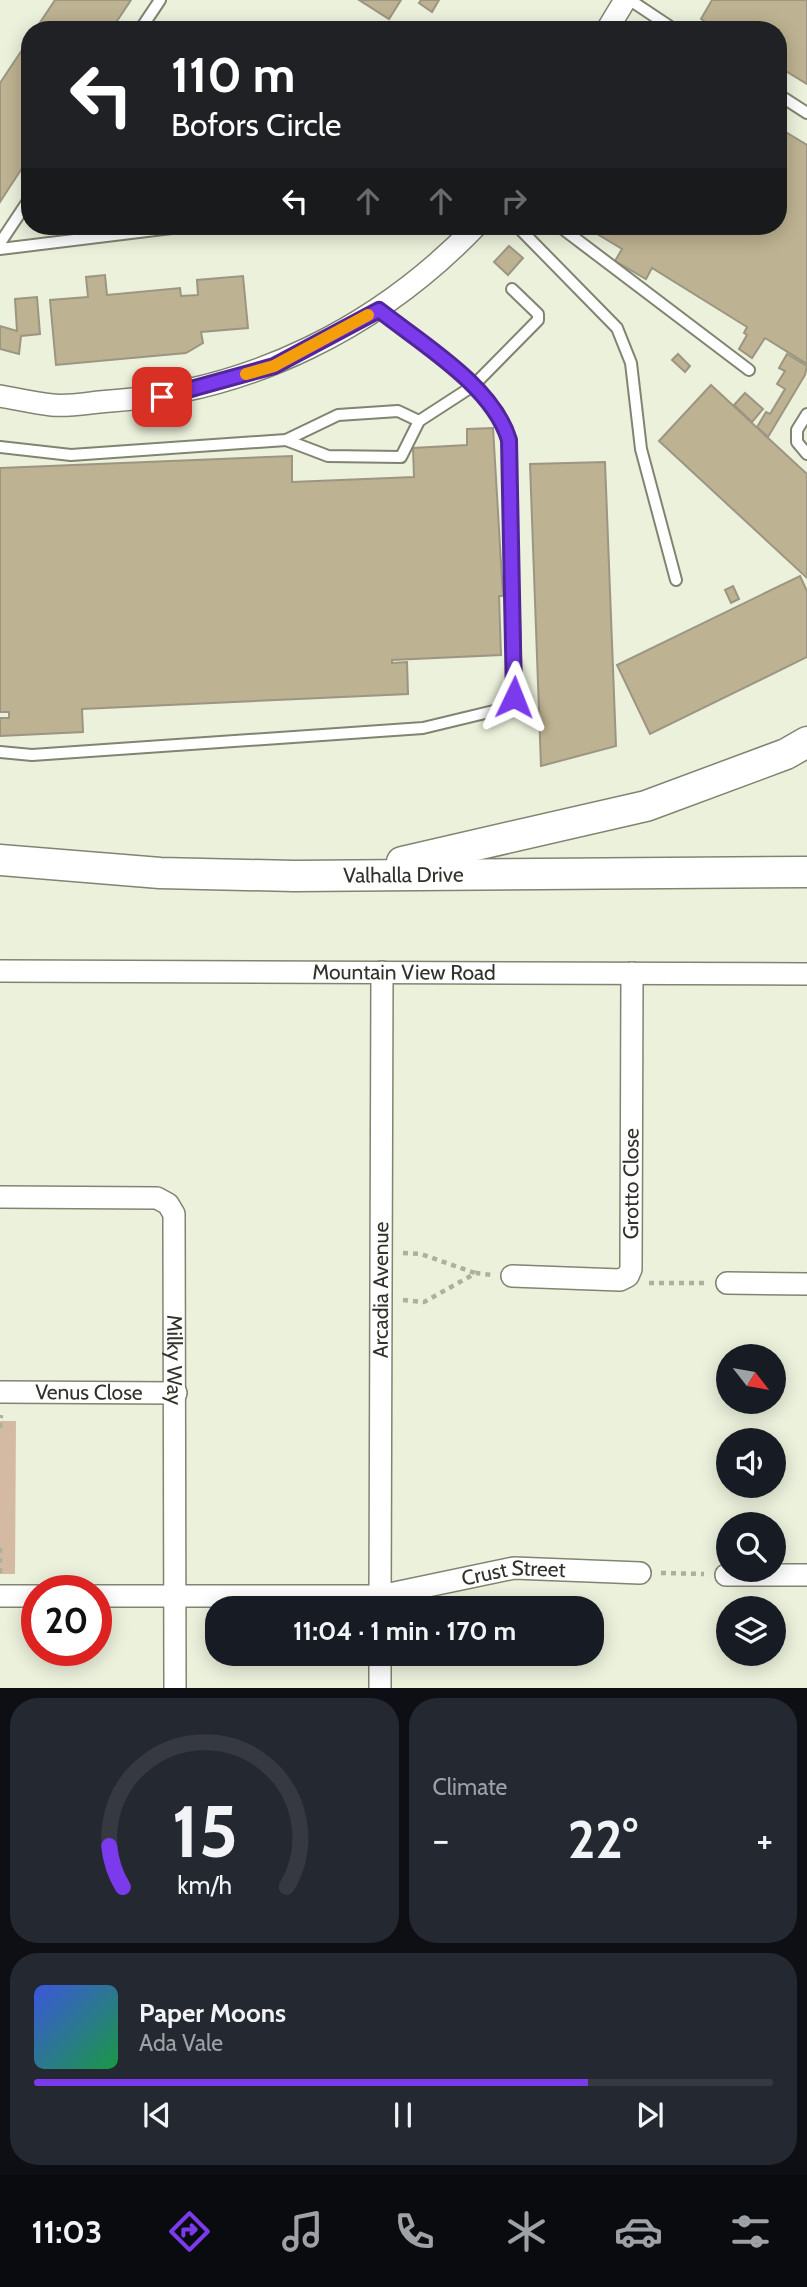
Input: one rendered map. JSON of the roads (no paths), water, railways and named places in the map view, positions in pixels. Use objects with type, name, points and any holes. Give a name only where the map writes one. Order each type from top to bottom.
[{"type":"main road","points":[[294,876],[419,860],[646,806],[764,763],[807,741]]},
{"type":"main road","name":"Valhalla Drive","points":[[0,860],[160,873],[294,876],[807,872]]},
{"type":"street","points":[[613,21],[628,0]]},
{"type":"street","points":[[0,396],[55,405],[162,397],[274,366],[379,310],[443,260],[467,235]]},
{"type":"street","name":"Mountain View Road","points":[[0,971],[807,974]]},
{"type":"street","name":"Arcadia Avenue","points":[[380,1596],[382,972]]},
{"type":"street","name":"Grotto Close","points":[[512,1276],[620,1280],[628,1276],[631,1269],[632,973]]},
{"type":"street","name":"Milky Way","points":[[0,1197],[157,1198],[169,1204],[174,1214],[175,1688]]},
{"type":"street","points":[[727,1283],[807,1283]]},
{"type":"street","name":"Venus Close","points":[[1,1392],[176,1393]]},
{"type":"street","name":"Crust Street","points":[[404,1596],[514,1568],[640,1573]]},
{"type":"street","points":[[786,1575],[807,1575]]},
{"type":"street","points":[[0,1596],[21,1596]]},
{"type":"street","name":"Crust Street","points":[[112,1596],[205,1596]]},
{"type":"street","points":[[380,1666],[380,1688]]},
{"type":"lane","points":[[147,21],[160,0]]},
{"type":"lane","points":[[628,0],[661,21]]},
{"type":"lane","points":[[787,100],[807,113]]},
{"type":"lane","points":[[0,243],[21,212]]},
{"type":"lane","points":[[0,249],[114,235]]},
{"type":"lane","points":[[526,235],[617,328],[627,348],[641,449],[676,580]]},
{"type":"lane","points":[[574,235],[749,370]]},
{"type":"lane","points":[[286,440],[328,456],[401,457],[419,421],[473,386],[540,317],[513,289]]},
{"type":"lane","points":[[0,752],[32,755],[423,728],[506,708],[516,690],[509,440],[495,408],[473,386],[379,310]]},
{"type":"lane","points":[[0,447],[71,455],[286,440],[338,415],[398,411],[419,421]]},
{"type":"lane","points":[[807,414],[797,430],[797,442],[807,454]]}]
